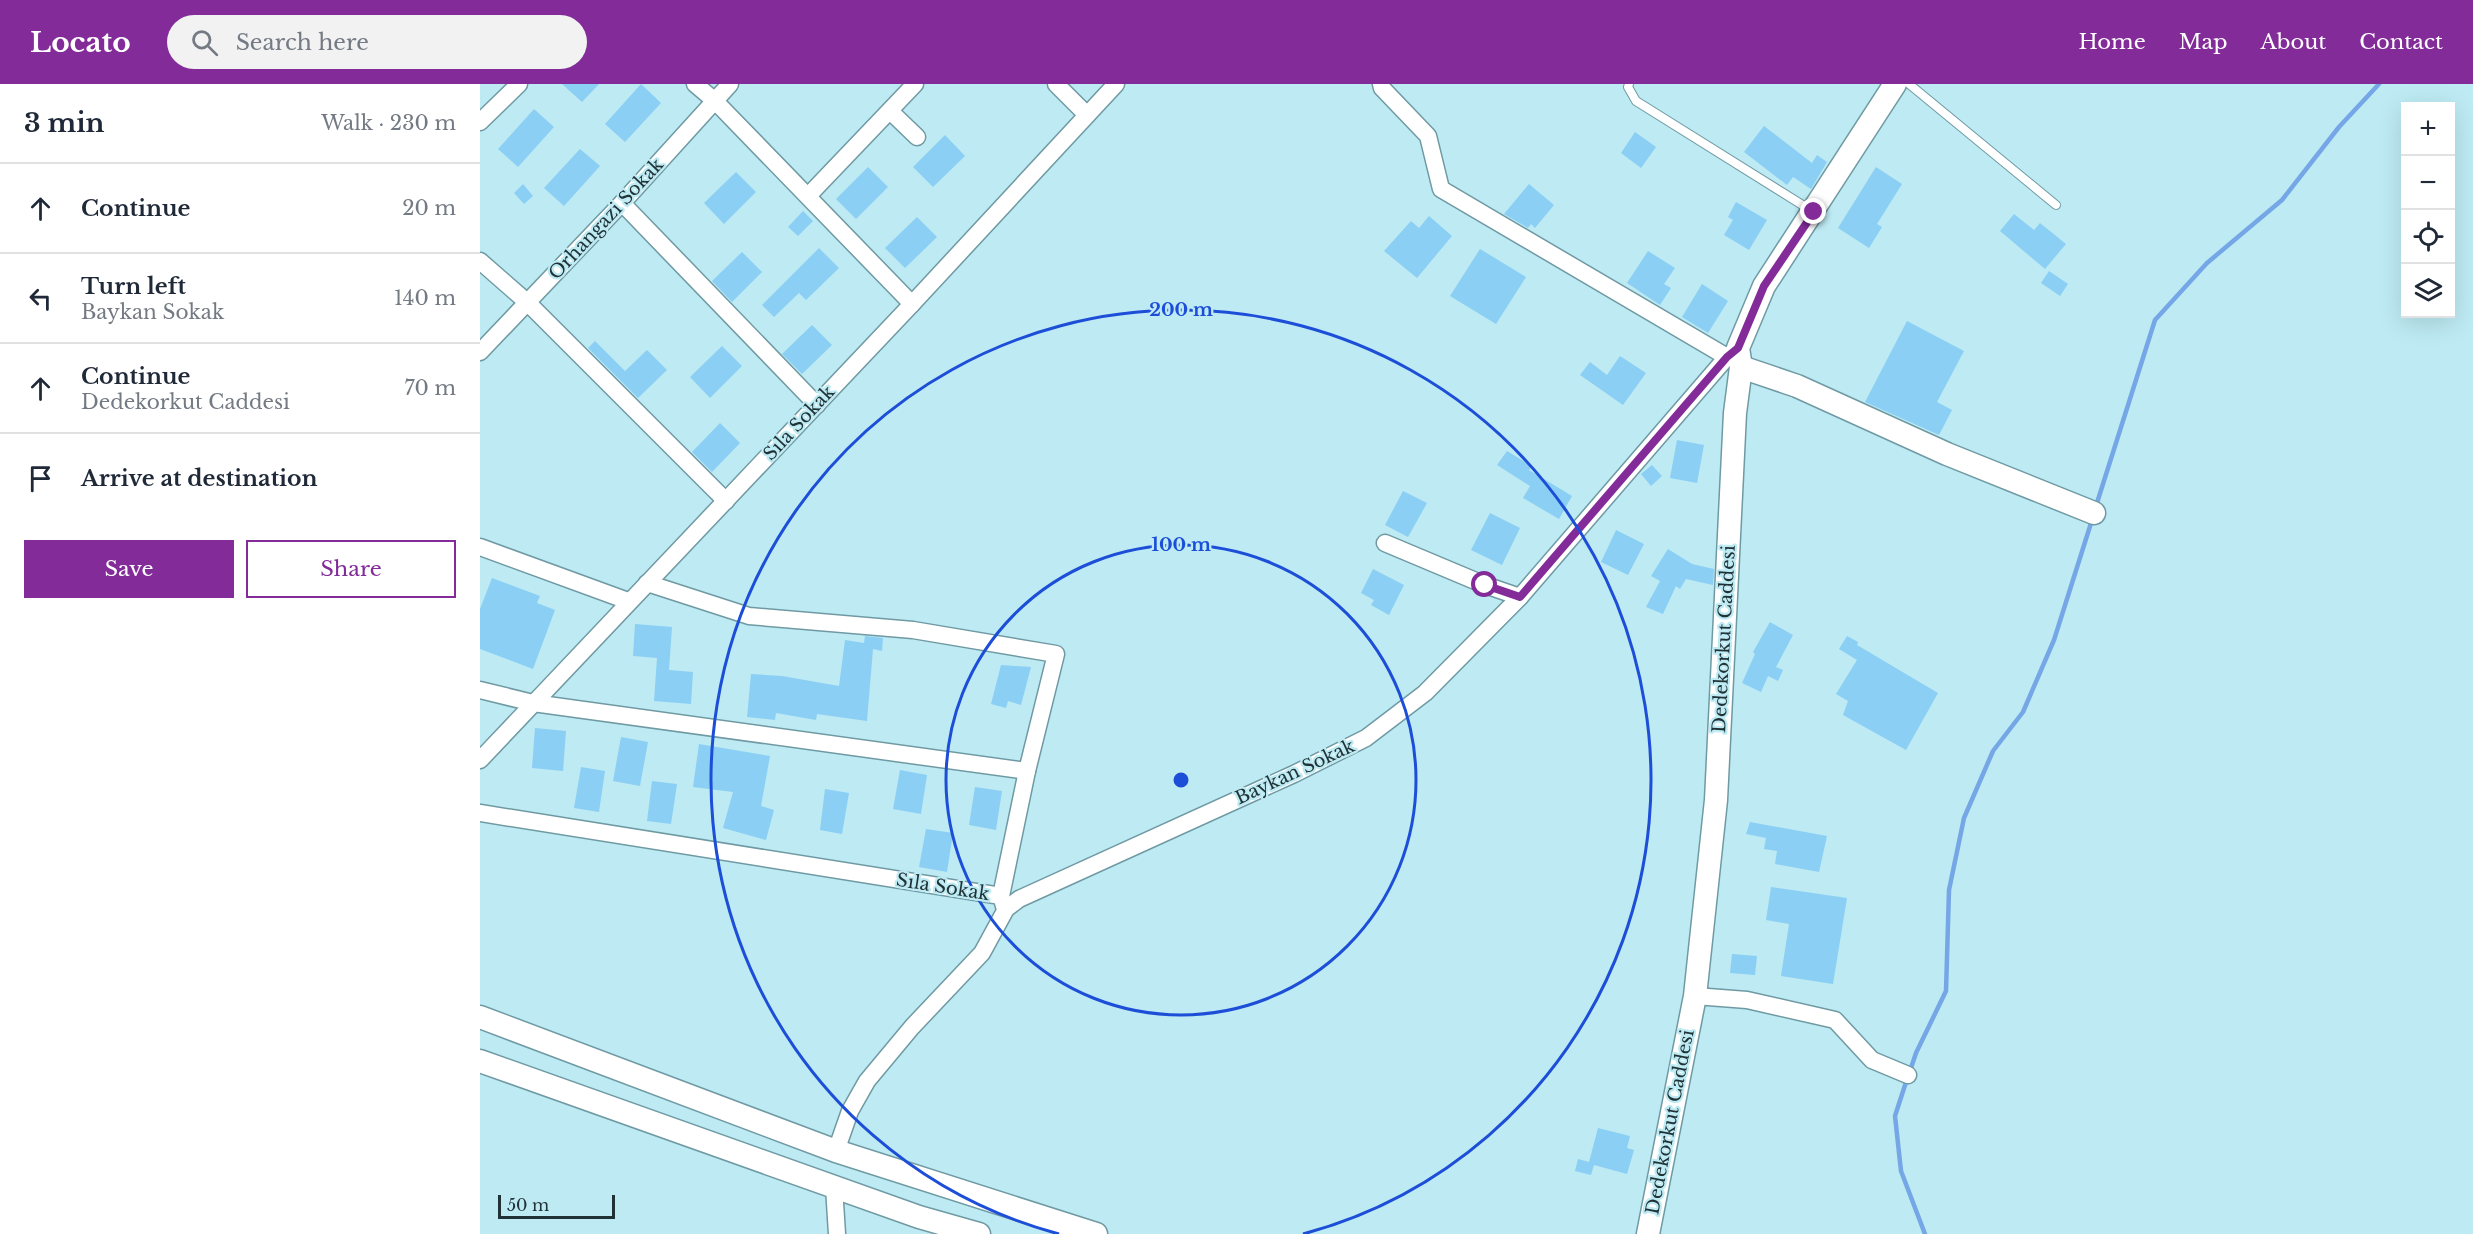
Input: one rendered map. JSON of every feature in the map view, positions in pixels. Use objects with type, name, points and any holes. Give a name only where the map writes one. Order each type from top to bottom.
[{"type":"street","points":[[480,122],[519,84]]},
{"type":"street","points":[[695,84],[715,101],[912,304]]},
{"type":"street","name":"Orhangazi Sokak","points":[[480,352],[622,204],[730,84]]},
{"type":"street","points":[[808,196],[915,84]]},
{"type":"street","points":[[1056,84],[1087,115]]},
{"type":"street","name":"Sıla Sokak","points":[[480,760],[628,601],[817,405],[1116,84]]},
{"type":"street","points":[[1381,84],[1382,88],[1428,136],[1441,189],[1735,357],[1947,454],[2094,513]]},
{"type":"street","name":"Dedekorkut Caddesi","points":[[1648,1234],[1695,996],[1716,800],[1735,413],[1735,357],[1764,286],[1895,84]]},
{"type":"street","points":[[890,111],[917,137]]},
{"type":"street","points":[[622,204],[817,405]]},
{"type":"street","points":[[480,261],[528,303],[726,501]]},
{"type":"street","name":"Baykan Sokak","points":[[836,1151],[850,1111],[867,1081],[912,1027],[982,953],[1003,903],[1019,899],[1294,774],[1366,738],[1425,693],[1520,597],[1735,357]]},
{"type":"street","points":[[1385,543],[1485,585],[1520,597]]},
{"type":"street","points":[[480,548],[628,601]]},
{"type":"street","points":[[647,583],[749,616],[913,630],[1056,654],[1027,771],[1003,903]]},
{"type":"street","points":[[480,690],[533,703],[1027,771]]},
{"type":"street","name":"Sıla Sokak","points":[[480,813],[1003,903]]},
{"type":"street","points":[[1695,996],[1747,1000],[1834,1020],[1872,1060],[1908,1076]]},
{"type":"street","points":[[480,1017],[836,1151],[1096,1234]]},
{"type":"street","points":[[480,1061],[919,1217],[979,1234]]},
{"type":"street","points":[[834,1187],[837,1234]]},
{"type":"lane","points":[[1629,84],[1628,87],[1636,102],[1814,212]]},
{"type":"lane","points":[[1909,84],[2056,205]]},
{"type":"building","points":[[562,84],[599,84],[582,102]]},
{"type":"building","points":[[641,84],[661,103],[625,142],[605,124]]},
{"type":"building","points":[[534,109],[554,127],[518,167],[498,149]]},
{"type":"building","points":[[1764,126],[1812,163],[1817,155],[1827,162],[1811,189],[1793,177],[1787,185],[1744,152]]},
{"type":"building","points":[[1635,132],[1656,147],[1641,168],[1621,153]]},
{"type":"building","points":[[945,135],[965,156],[933,187],[913,167]]},
{"type":"building","points":[[580,149],[600,166],[564,206],[544,188]]},
{"type":"building","points":[[868,167],[888,187],[856,219],[836,199]]},
{"type":"building","points":[[1876,167],[1902,184],[1877,224],[1882,227],[1869,248],[1838,228]]},
{"type":"building","points":[[736,172],[756,192],[724,224],[704,203]]},
{"type":"building","points":[[523,184],[533,196],[524,204],[514,193]]},
{"type":"building","points":[[1529,184],[1554,205],[1535,228],[1531,224],[1528,228],[1504,214]]},
{"type":"building","points":[[1736,202],[1767,220],[1749,250],[1724,235],[1733,220],[1728,217]]},
{"type":"building","points":[[803,211],[813,221],[798,236],[788,227]]},
{"type":"building","points":[[2014,214],[2034,230],[2040,223],[2066,244],[2045,269],[2000,231]]},
{"type":"building","points":[[1429,216],[1452,236],[1417,278],[1384,251],[1411,221],[1419,228]]},
{"type":"building","points":[[917,217],[937,237],[905,268],[885,248]]},
{"type":"building","points":[[819,248],[839,268],[806,300],[799,293],[774,317],[762,305]]},
{"type":"building","points":[[1480,249],[1526,277],[1496,324],[1450,296]]},
{"type":"building","points":[[1648,251],[1675,268],[1664,284],[1671,288],[1660,305],[1627,283]]},
{"type":"building","points":[[742,252],[762,272],[732,302],[712,281]]},
{"type":"building","points":[[2049,271],[2068,284],[2060,296],[2041,283]]},
{"type":"building","points":[[1702,284],[1728,301],[1708,333],[1682,317]]},
{"type":"building","points":[[1907,321],[1964,351],[1937,402],[1952,410],[1939,435],[1865,402]]},
{"type":"building","points":[[812,325],[832,345],[802,374],[782,354]]},
{"type":"building","points":[[595,341],[625,371],[647,350],[667,370],[638,398],[588,348]]},
{"type":"building","points":[[722,346],[742,366],[710,398],[690,377]]},
{"type":"building","points":[[1620,356],[1646,373],[1623,405],[1580,375],[1590,362],[1607,375]]},
{"type":"building","points":[[720,423],[740,443],[712,472],[692,452]]},
{"type":"building","points":[[1677,440],[1704,445],[1697,483],[1670,478]]},
{"type":"building","points":[[1507,451],[1532,466],[1529,470],[1572,496],[1559,519],[1523,498],[1530,486],[1497,465]]},
{"type":"building","points":[[1652,465],[1662,476],[1651,486],[1641,474]]},
{"type":"building","points":[[1403,491],[1427,503],[1408,537],[1385,525]]},
{"type":"building","points":[[1490,513],[1520,528],[1502,565],[1471,550]]},
{"type":"building","points":[[1616,530],[1644,544],[1628,575],[1601,562]]},
{"type":"building","points":[[1668,549],[1692,564],[1714,569],[1713,585],[1686,579],[1680,589],[1676,586],[1663,614],[1646,607],[1660,581],[1651,576]]},
{"type":"building","points":[[1373,569],[1404,585],[1389,615],[1371,605],[1374,600],[1361,593]]},
{"type":"building","points":[[492,578],[540,596],[537,603],[555,610],[533,669],[480,649],[480,609]]},
{"type":"building","points":[[1770,622],[1793,635],[1776,667],[1783,670],[1778,681],[1768,676],[1761,692],[1742,683],[1755,654],[1753,652]]},
{"type":"building","points":[[635,624],[672,627],[669,670],[693,672],[691,704],[654,701],[657,658],[633,656]]},
{"type":"building","points":[[865,636],[883,638],[882,651],[873,649],[867,721],[817,714],[816,720],[776,713],[775,720],[747,717],[751,674],[782,676],[839,686],[845,640],[864,643]]},
{"type":"building","points":[[1847,636],[1858,642],[1857,645],[1938,693],[1906,750],[1843,715],[1848,701],[1836,694],[1857,660],[1839,649]]},
{"type":"building","points":[[1001,665],[1031,667],[1021,705],[1008,701],[1006,708],[991,704]]},
{"type":"building","points":[[535,728],[566,731],[563,771],[532,768]]},
{"type":"building","points":[[621,737],[648,742],[640,786],[613,781]]},
{"type":"building","points":[[699,744],[770,756],[761,806],[774,810],[766,840],[723,828],[733,792],[693,787]]},
{"type":"building","points":[[581,767],[605,771],[599,812],[574,808]]},
{"type":"building","points":[[900,770],[927,775],[921,814],[893,809]]},
{"type":"building","points":[[652,781],[677,784],[671,824],[647,821]]},
{"type":"building","points":[[975,787],[1002,791],[996,830],[969,825]]},
{"type":"building","points":[[825,789],[849,793],[842,834],[820,830]]},
{"type":"building","points":[[1750,822],[1827,836],[1819,872],[1775,864],[1777,851],[1764,849],[1766,838],[1746,834]]},
{"type":"building","points":[[926,829],[953,833],[947,872],[919,867]]},
{"type":"building","points":[[1771,887],[1847,898],[1833,984],[1781,976],[1789,924],[1766,920]]},
{"type":"building","points":[[1732,954],[1757,956],[1755,975],[1730,973]]},
{"type":"building","points":[[1598,1128],[1630,1136],[1627,1148],[1634,1150],[1627,1174],[1594,1165],[1591,1175],[1575,1171],[1578,1159],[1589,1162]]},
{"type":"waterway","points":[[2096,506],[2155,320],[2207,263],[2282,200],[2339,127],[2379,84]]},
{"type":"waterway","points":[[1910,1071],[1916,1053],[1946,991],[1949,890],[1964,818],[1993,751],[2023,712],[2054,640],[2092,520]]},
{"type":"waterway","points":[[1907,1079],[1895,1116],[1901,1171],[1925,1234]]},
{"type":"route","points":[[1485,585],[1520,597],[1727,357],[1738,348],[1764,286],[1814,212]]}]
